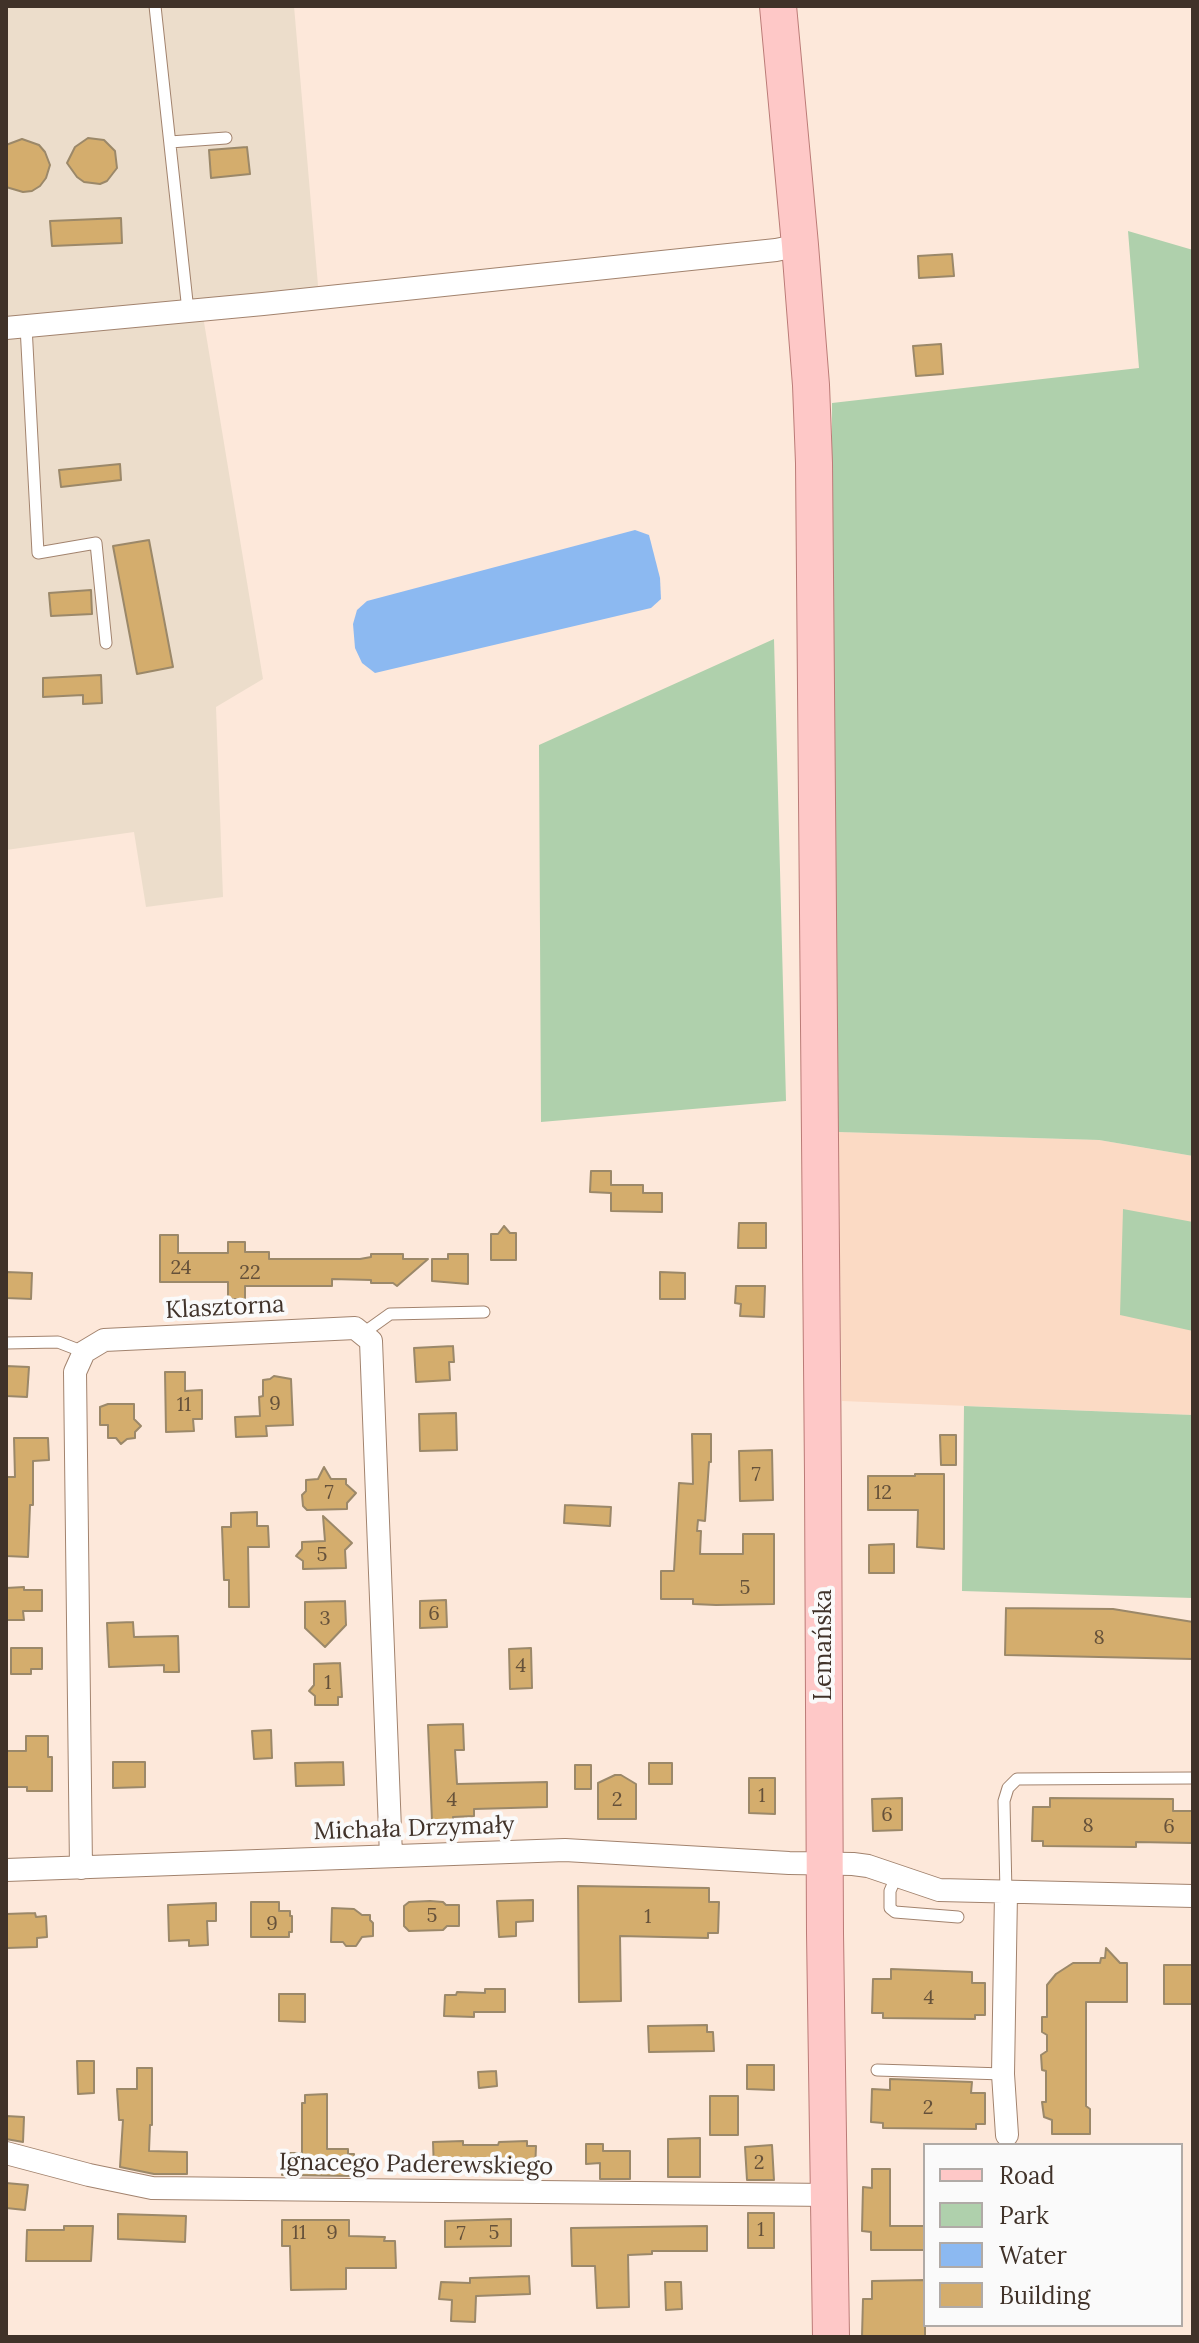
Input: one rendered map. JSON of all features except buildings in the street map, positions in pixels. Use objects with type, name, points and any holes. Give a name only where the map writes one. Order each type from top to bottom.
[{"type":"main road","name":"Lemańska","points":[[778,6],[800,245],[814,463],[824,1863],[831,2337]]},
{"type":"street","points":[[16,327],[776,250],[800,245]]},
{"type":"street","name":"Klasztorna","points":[[84,1352],[104,1340],[355,1328],[362,1334]]},
{"type":"street","points":[[362,1334],[371,1341],[391,1856]]},
{"type":"street","points":[[81,1868],[75,1372],[84,1352]]},
{"type":"street","name":"Michała Drzymały","points":[[6,1870],[565,1850],[868,1866],[939,1890],[1193,1896]]},
{"type":"street","points":[[1006,1893],[1003,2074],[1007,2135]]},
{"type":"street","name":"Ignacego Paderewskiego","points":[[6,2153],[152,2188],[830,2195]]},
{"type":"lane","points":[[155,6],[188,311]]},
{"type":"lane","points":[[170,142],[226,138]]},
{"type":"lane","points":[[16,327],[38,553],[96,543],[106,643]]},
{"type":"lane","points":[[362,1334],[390,1314],[484,1312]]},
{"type":"lane","points":[[6,1343],[58,1342],[84,1352]]},
{"type":"lane","points":[[1006,1893],[1004,1801],[1008,1788],[1017,1779],[1193,1778]]},
{"type":"lane","points":[[896,1877],[890,1891],[890,1908],[895,1912],[958,1917]]},
{"type":"lane","points":[[877,2070],[1003,2074]]},
{"type":"shaded area","points":[[6,6],[294,6],[319,297],[202,310],[263,679],[216,707],[223,897],[146,907],[134,832],[6,850]]},
{"type":"shaded area","points":[[838,1132],[1099,1140],[1193,1156],[1193,1415],[842,1401]]},
{"type":"green space","points":[[1128,231],[1193,250],[1193,1156],[1099,1140],[838,1132],[838,1077],[830,1043],[832,403],[1139,368]]},
{"type":"green space","points":[[774,639],[786,1101],[541,1122],[539,745]]},
{"type":"green space","points":[[1123,1209],[1193,1222],[1193,1331],[1120,1315]]},
{"type":"green space","points":[[964,1406],[1193,1415],[1193,1598],[962,1591]]},
{"type":"water","points":[[635,530],[649,535],[660,578],[661,599],[651,608],[375,673],[362,663],[355,648],[353,624],[357,610],[367,601]]}]
